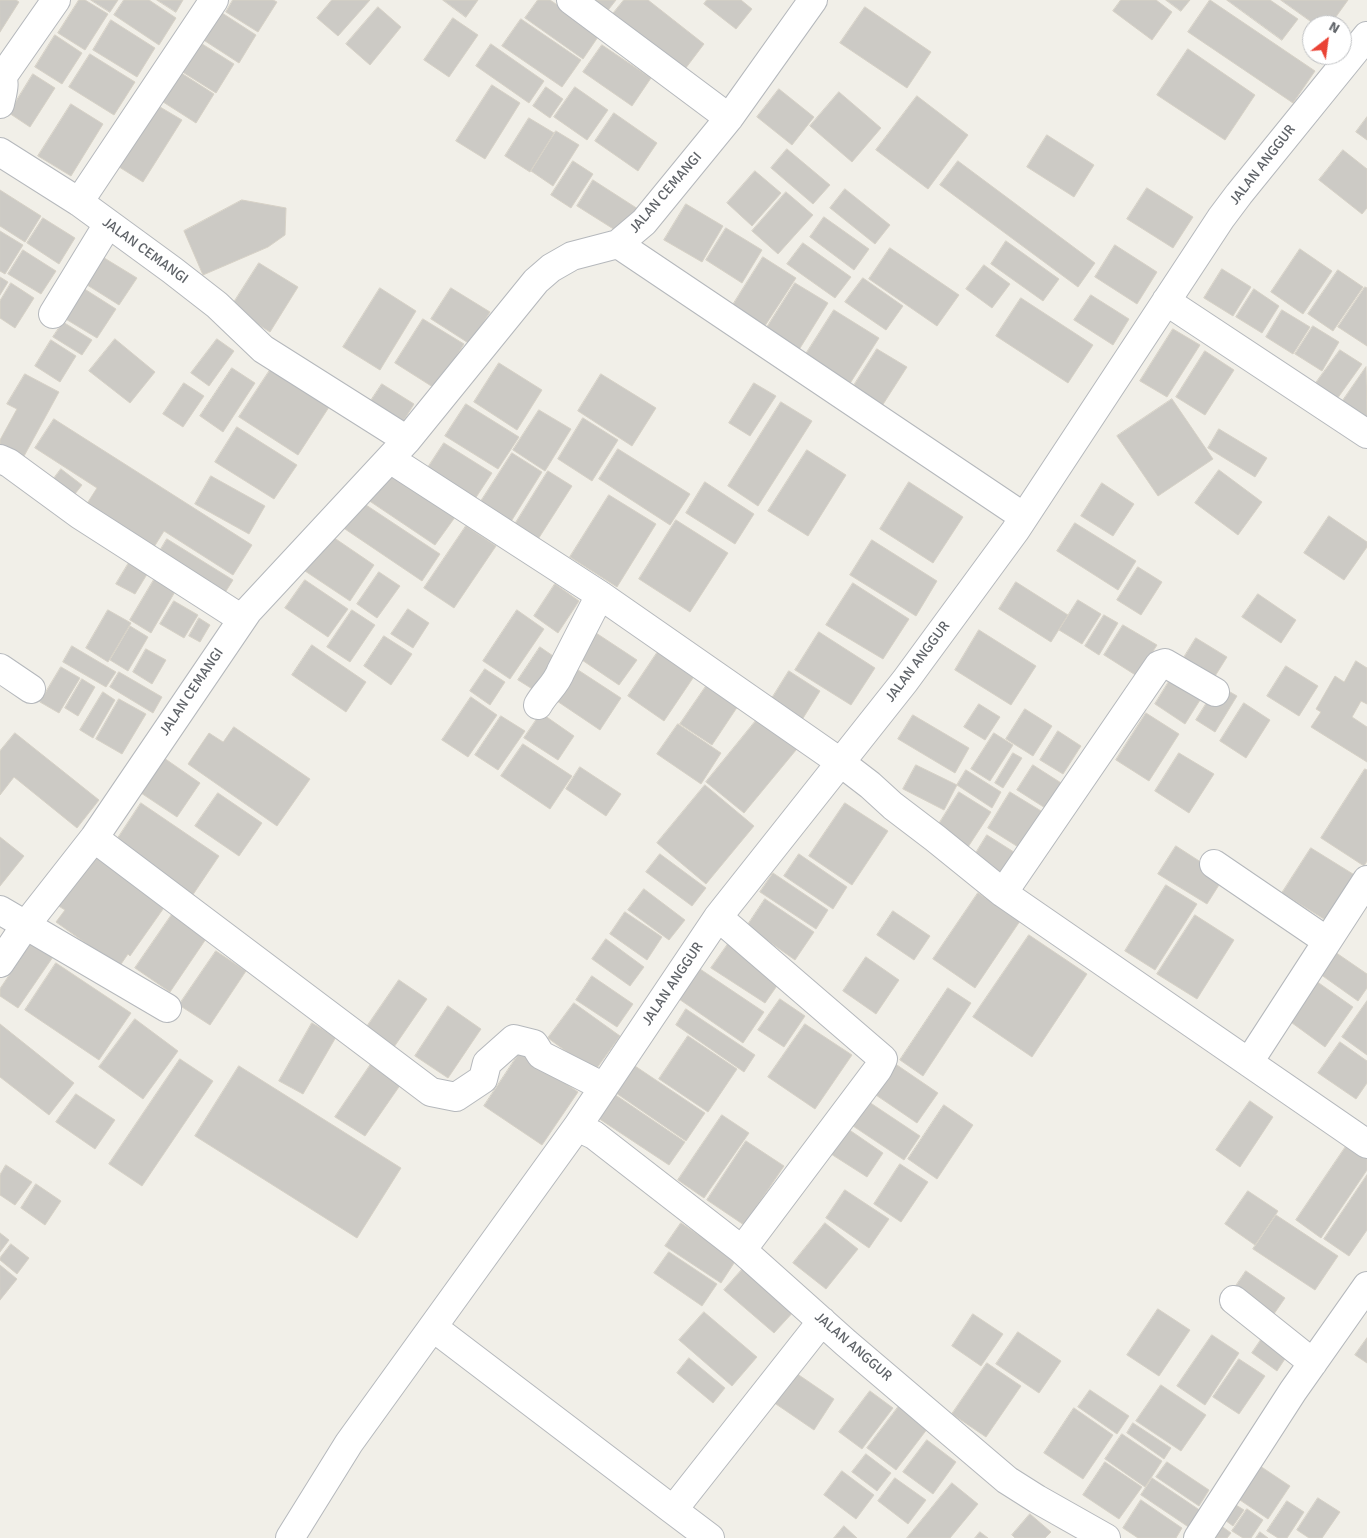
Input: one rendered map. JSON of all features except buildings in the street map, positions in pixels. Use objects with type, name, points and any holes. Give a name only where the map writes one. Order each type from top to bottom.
[{"type":"street","points":[[0,104],[4,85],[1,74],[56,0]]},
{"type":"street","points":[[79,202],[214,0]]},
{"type":"street","points":[[571,0],[729,118]]},
{"type":"street","name":"JALAN CEMANGI","points":[[0,963],[25,926],[94,838],[242,619],[399,450],[536,281],[551,268],[572,256],[618,244],[644,222],[729,118],[813,0]]},
{"type":"street","name":"JALAN ANGGUR","points":[[1106,1538],[1036,1499],[1007,1480],[742,1250],[594,1135],[577,1126],[718,917],[923,657],[1024,517],[1239,194],[1362,50]]},
{"type":"street","name":"JALAN CEMANGI","points":[[0,152],[79,202],[217,305],[263,349],[399,450]]},
{"type":"street","points":[[53,314],[108,224]]},
{"type":"street","points":[[618,244],[1024,517]]},
{"type":"street","points":[[1166,301],[1367,434]]},
{"type":"street","points":[[399,450],[600,595],[840,762],[1003,893],[1367,1144]]},
{"type":"street","points":[[0,459],[9,463],[80,515],[242,619]]},
{"type":"street","points":[[538,705],[544,694],[554,686],[559,678],[600,595]]},
{"type":"street","points":[[1003,893],[1159,665],[1165,663],[1215,692]]},
{"type":"street","points":[[0,668],[31,689]]},
{"type":"street","points":[[94,838],[431,1092],[456,1097],[483,1079],[487,1062],[514,1039],[534,1044],[541,1055],[604,1087]]},
{"type":"street","points":[[1214,864],[1328,941]]},
{"type":"street","points":[[1248,1062],[1367,880]]},
{"type":"street","points":[[0,910],[167,1008]]},
{"type":"street","points":[[718,917],[883,1059],[878,1069],[742,1250]]},
{"type":"street","points":[[290,1538],[349,1443],[434,1328],[577,1126]]},
{"type":"street","points":[[1198,1538],[1313,1363],[1367,1286]]},
{"type":"street","points":[[1234,1300],[1313,1363]]},
{"type":"street","points":[[673,1510],[822,1321]]},
{"type":"street","points":[[434,1328],[710,1538]]}]
